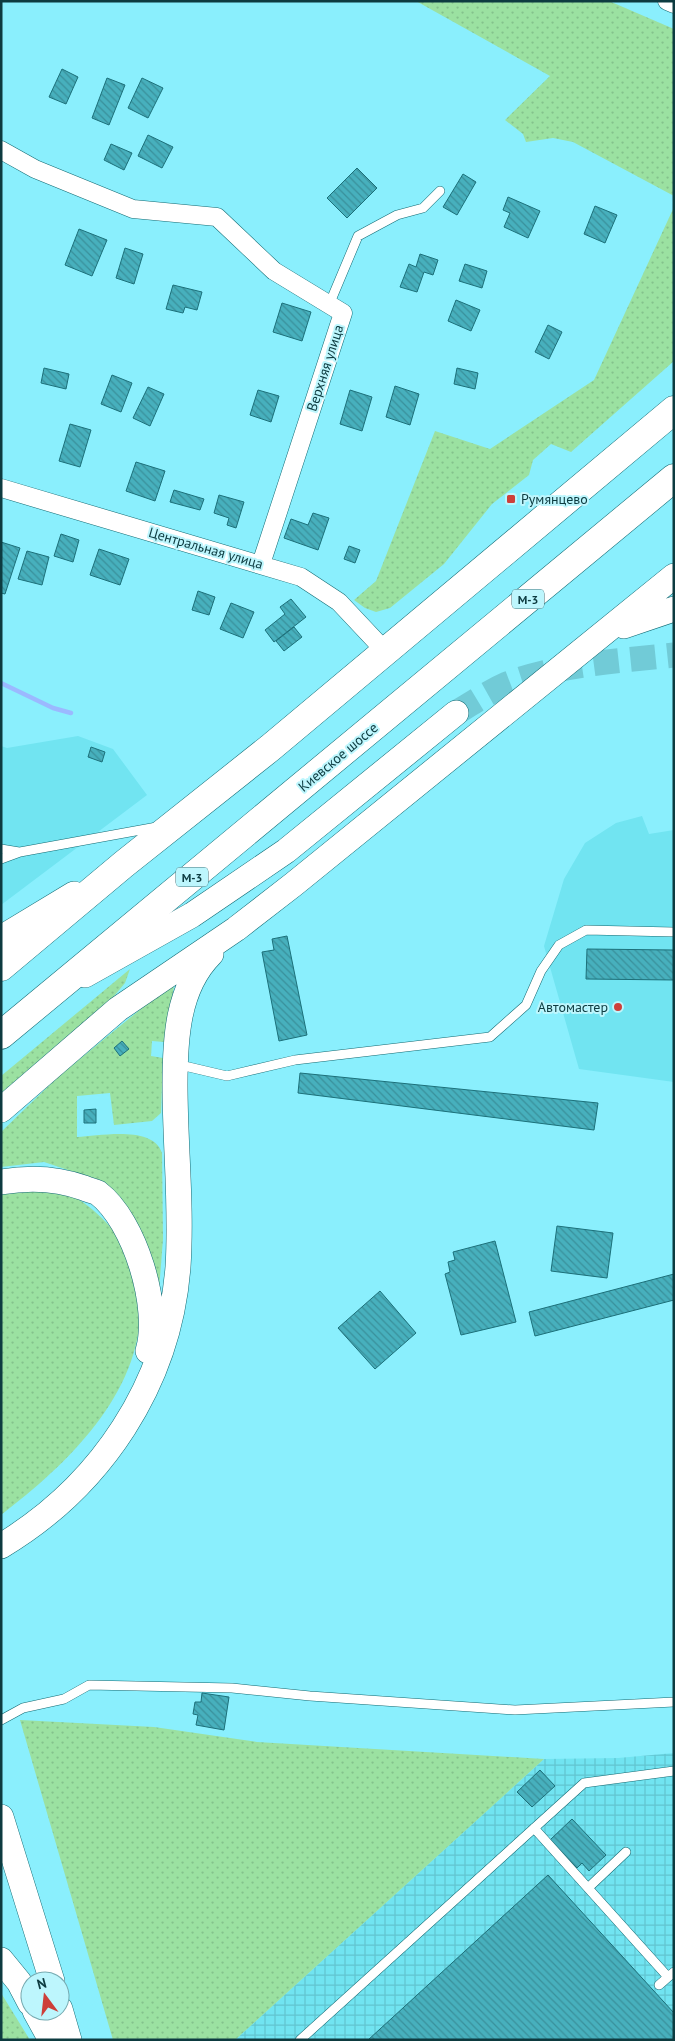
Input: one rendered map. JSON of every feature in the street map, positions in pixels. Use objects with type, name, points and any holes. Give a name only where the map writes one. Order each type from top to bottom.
[{"type":"highway","points":[[1,967],[124,864],[386,652],[674,410]]},
{"type":"highway","name":"Киевское шоссе","points":[[1,1036],[674,478]]},
{"type":"main road","points":[[1,1110],[118,1009],[236,928],[674,576]]},
{"type":"main road","points":[[592,642],[628,624],[674,609]]},
{"type":"main road","points":[[52,994],[192,916],[286,851],[456,713]]},
{"type":"main road","points":[[1,938],[124,864]]},
{"type":"main road","points":[[1,1546],[48,1514],[93,1470],[125,1428],[153,1373],[172,1310],[178,1268],[175,1064],[181,1010],[191,981],[208,957],[236,928]]},
{"type":"main road","points":[[1,1182],[22,1178],[64,1181],[98,1193],[120,1219],[140,1259],[151,1303],[153,1336],[134,1393],[98,1446],[54,1492],[1,1531]]},
{"type":"main road","points":[[1,1817],[49,1971]]},
{"type":"main road","points":[[1,1960],[20,1984]]},
{"type":"main road","points":[[40,2021],[50,2040]]},
{"type":"main road","points":[[63,2021],[69,2040]]},
{"type":"street","points":[[667,1],[674,4]]},
{"type":"street","name":"Верхняя улица","points":[[1,150],[35,169],[133,208],[217,217],[274,271],[342,313],[262,564]]},
{"type":"street","name":"Центральная улица","points":[[1,488],[262,564],[300,577],[339,602],[386,652]]},
{"type":"lane","points":[[329,305],[358,236],[396,215],[423,208],[440,191]]},
{"type":"lane","points":[[1,860],[20,852],[174,824]]},
{"type":"lane","points":[[1,849],[20,852]]},
{"type":"lane","points":[[175,1064],[227,1076],[295,1060],[490,1037],[526,1005],[540,971],[558,945],[586,930],[674,932]]},
{"type":"lane","points":[[1,1720],[23,1708],[64,1699],[89,1685],[232,1688],[310,1696],[515,1710],[674,1702]]},
{"type":"lane","points":[[300,2040],[584,1783],[674,1771]]},
{"type":"lane","points":[[534,1828],[588,1888],[671,1974],[659,1985]]},
{"type":"lane","points":[[588,1888],[626,1852]]},
{"type":"shaded area","points":[[78,736],[113,749],[147,795],[1,905],[1,746],[7,748]]},
{"type":"shaded area","name":"Автомастер","points":[[642,816],[649,834],[674,830],[674,1082],[579,1069],[544,946],[564,879],[585,843],[616,823]]},
{"type":"shaded area","points":[[674,1753],[674,2040],[235,2040],[544,1759],[618,1758]]},
{"type":"green space","points":[[416,1],[609,1],[674,29],[674,196],[573,142],[553,138],[526,142],[523,134],[505,120],[550,76]]},
{"type":"green space","points":[[674,207],[674,361],[571,452],[551,444],[533,460],[529,475],[492,504],[444,564],[390,608],[376,612],[365,608],[354,600],[376,581],[435,431],[490,449],[594,380]]},
{"type":"green space","points":[[130,969],[125,983],[110,1001],[1,1093],[1,1076]]},
{"type":"green space","points":[[175,981],[164,1042],[152,1041],[151,1056],[163,1058],[161,1113],[152,1121],[114,1125],[110,1093],[77,1096],[77,1137],[112,1134],[137,1135],[157,1144],[162,1153],[163,1239],[159,1290],[77,1173],[44,1162],[1,1167],[1,1132],[59,1076]]},
{"type":"green space","points":[[1,1191],[60,1193],[76,1198],[87,1205],[115,1232],[140,1293],[139,1328],[131,1360],[118,1391],[99,1420],[77,1447],[53,1471],[1,1515]]},
{"type":"green space","points":[[20,1720],[154,1727],[257,1742],[544,1759],[235,2040],[113,2040]]},
{"type":"green space","points":[[1,1993],[30,2040],[1,2040]]},
{"type":"building","points":[[62,69],[78,77],[66,104],[49,97]]},
{"type":"building","points":[[107,78],[125,85],[109,125],[92,118]]},
{"type":"building","points":[[142,78],[163,88],[148,118],[128,108]]},
{"type":"building","points":[[148,135],[173,147],[162,168],[138,156]]},
{"type":"building","points":[[111,144],[132,153],[124,170],[104,160]]},
{"type":"building","points":[[357,168],[377,188],[347,218],[327,198]]},
{"type":"building","points":[[463,174],[476,182],[457,215],[443,207]]},
{"type":"building","points":[[508,197],[540,211],[528,238],[504,227],[510,213],[503,210]]},
{"type":"building","points":[[595,206],[617,215],[605,243],[584,234]]},
{"type":"building","points":[[79,229],[107,240],[92,276],[65,265]]},
{"type":"building","points":[[125,248],[143,254],[134,284],[116,278]]},
{"type":"building","points":[[420,254],[438,260],[433,275],[424,272],[417,292],[400,287],[409,264],[416,267]]},
{"type":"building","points":[[465,264],[487,271],[482,288],[459,281]]},
{"type":"building","points":[[173,285],[202,292],[197,310],[185,307],[183,313],[166,309]]},
{"type":"building","points":[[456,300],[480,310],[471,331],[448,321]]},
{"type":"building","points":[[282,303],[311,312],[302,341],[273,332]]},
{"type":"building","points":[[548,325],[562,332],[549,359],[535,352]]},
{"type":"building","points":[[44,368],[69,374],[66,389],[41,383]]},
{"type":"building","points":[[457,368],[478,373],[475,389],[454,384]]},
{"type":"building","points":[[112,375],[132,383],[121,412],[101,404]]},
{"type":"building","points":[[395,386],[419,394],[410,425],[386,417]]},
{"type":"building","points":[[148,387],[164,394],[150,426],[133,418]]},
{"type":"building","points":[[258,390],[279,396],[271,422],[250,415]]},
{"type":"building","points":[[350,390],[372,397],[362,431],[340,424]]},
{"type":"building","points":[[70,424],[91,430],[80,467],[59,461]]},
{"type":"building","points":[[136,462],[165,471],[155,501],[126,491]]},
{"type":"building","points":[[174,490],[204,499],[200,510],[170,502]]},
{"type":"building","points":[[219,495],[244,502],[236,528],[227,525],[229,518],[214,513]]},
{"type":"building","points":[[313,513],[329,518],[318,550],[284,538],[291,519],[308,525]]},
{"type":"building","points":[[61,534],[79,540],[73,562],[54,556]]},
{"type":"building","points":[[1,542],[20,548],[5,594],[1,593]]},
{"type":"building","points":[[349,546],[360,550],[355,563],[344,559]]},
{"type":"building","points":[[99,549],[129,559],[120,585],[90,575]]},
{"type":"building","points":[[27,551],[49,557],[42,585],[18,579]]},
{"type":"building","points":[[198,591],[215,597],[209,615],[192,610]]},
{"type":"building","points":[[291,599],[306,617],[274,642],[265,630],[285,614],[280,607]]},
{"type":"building","points":[[231,603],[254,612],[243,638],[220,629]]},
{"type":"building","points":[[294,627],[302,637],[284,651],[276,641]]},
{"type":"building","points":[[91,747],[105,752],[102,762],[88,757]]},
{"type":"building","points":[[287,936],[307,1035],[279,1041],[262,952],[274,950],[272,939]]},
{"type":"building","points":[[587,949],[674,950],[674,980],[586,979]]},
{"type":"building","points":[[122,1041],[129,1049],[120,1056],[114,1048]]},
{"type":"building","points":[[300,1073],[598,1103],[594,1130],[298,1093]]},
{"type":"building","points":[[96,1109],[96,1123],[84,1123],[84,1110]]},
{"type":"building","points":[[557,1226],[613,1233],[607,1278],[551,1271]]},
{"type":"building","points":[[495,1241],[516,1322],[461,1335],[445,1274],[450,1272],[448,1262],[455,1260],[453,1252]]},
{"type":"building","points":[[674,1274],[674,1300],[535,1336],[529,1312]]},
{"type":"building","points":[[380,1291],[416,1333],[375,1369],[338,1328]]},
{"type":"building","points":[[202,1693],[229,1697],[224,1730],[196,1725],[198,1715],[193,1714],[195,1702],[201,1702]]},
{"type":"building","points":[[540,1770],[555,1786],[532,1807],[517,1792]]},
{"type":"building","points":[[572,1819],[606,1855],[589,1871],[582,1863],[577,1868],[550,1840]]},
{"type":"building","points":[[548,1875],[674,2013],[674,2040],[368,2040]]},
{"type":"waterway","points":[[1,683],[53,708],[71,713]]},
{"type":"tunnel","points":[[456,713],[500,687],[527,677],[589,664],[674,655]]},
{"type":"place","name":"Румянцево","points":[[511,499]]},
{"type":"place","name":"Автомастер","points":[[618,1007]]}]
